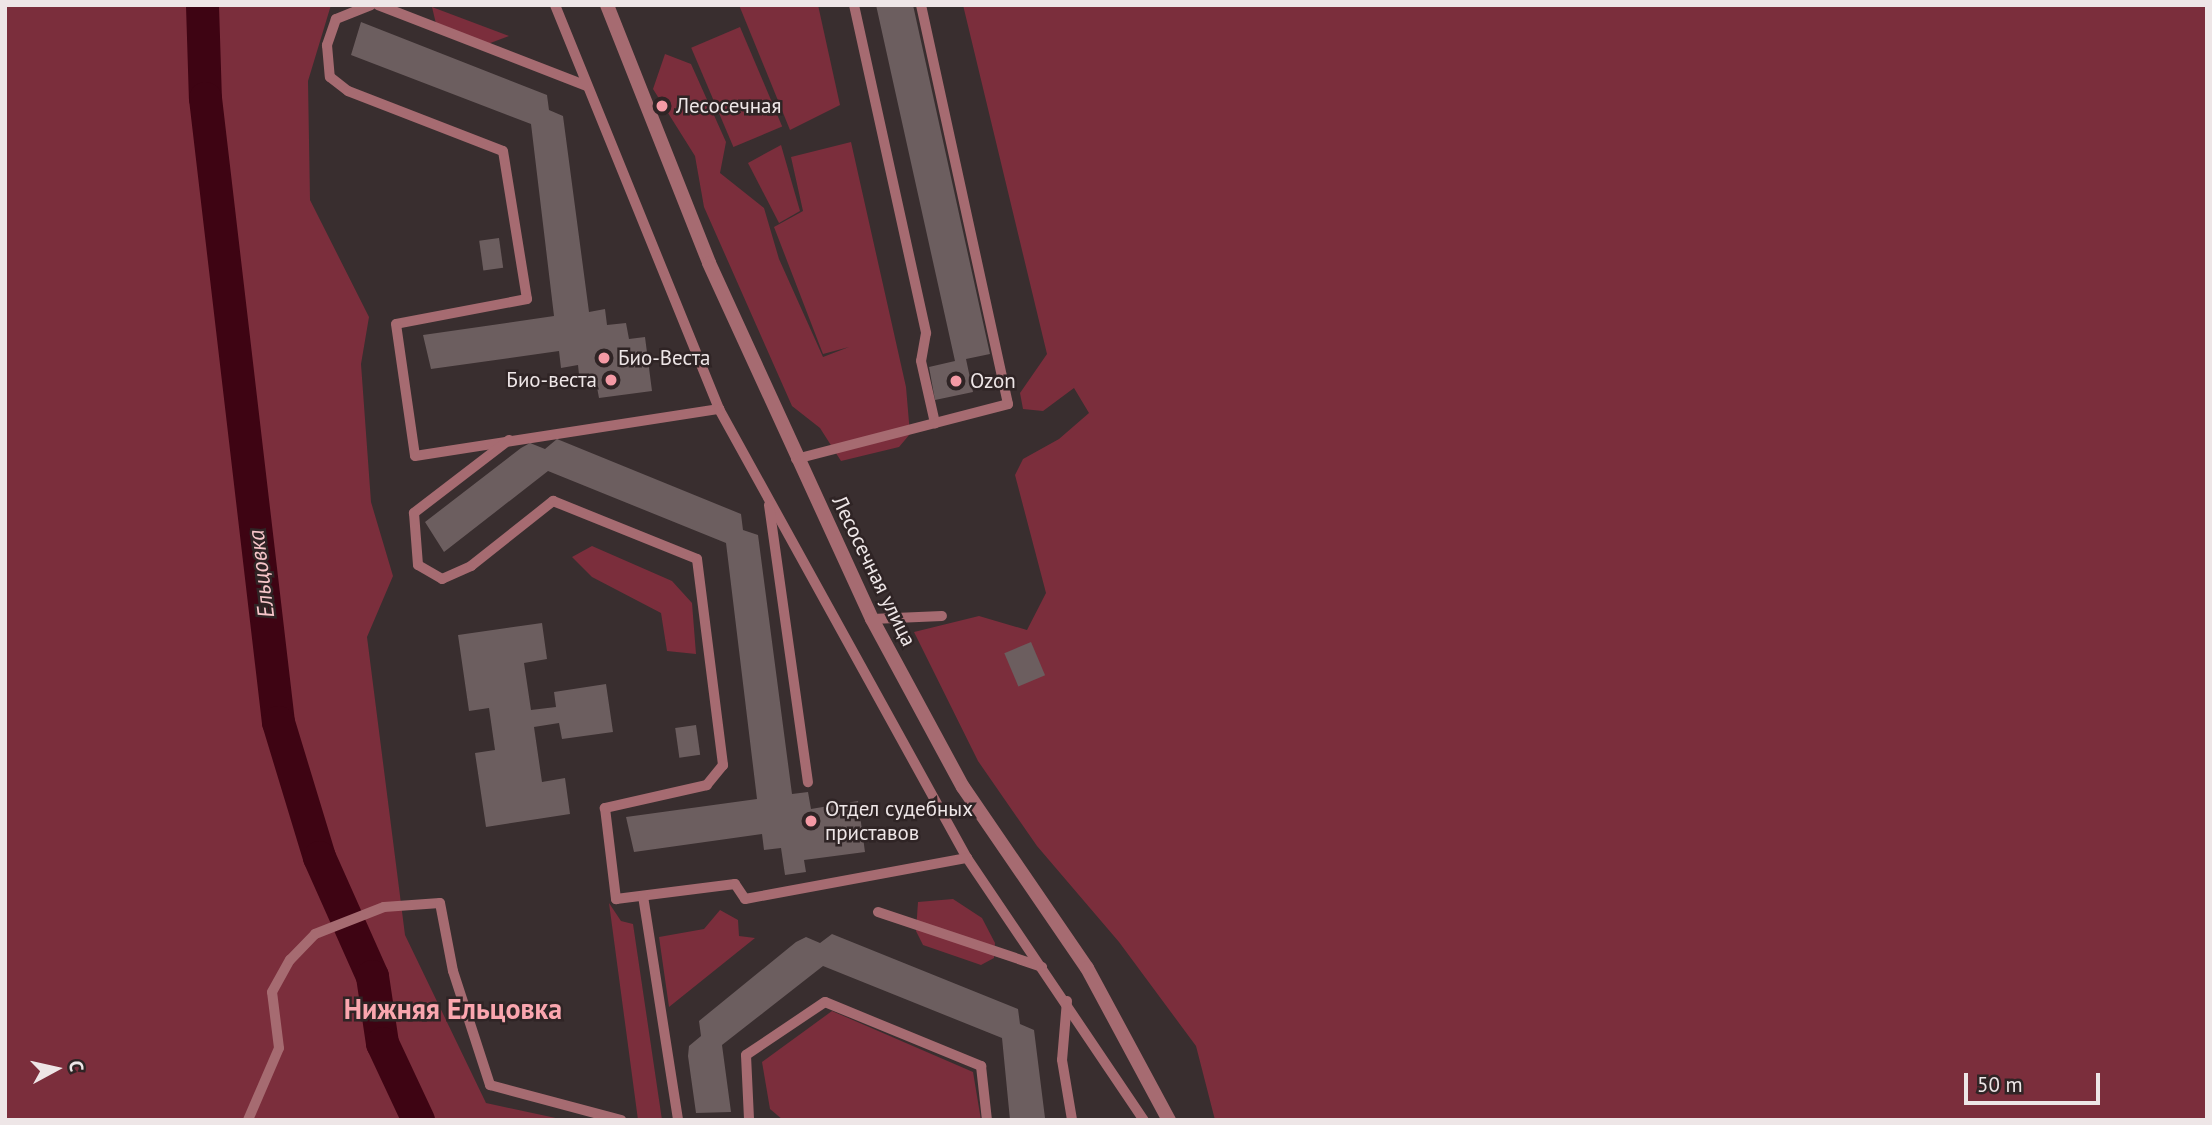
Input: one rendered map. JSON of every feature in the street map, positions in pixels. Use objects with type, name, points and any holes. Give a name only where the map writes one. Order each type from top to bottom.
[{"type":"street","name":"Лесосечная улица","points":[[607,5],[681,197],[796,459],[872,619],[964,787],[1087,968],[1170,1120]]},
{"type":"lane","points":[[371,5],[336,19],[327,45],[330,77],[348,91],[503,151],[527,299],[396,324],[415,456],[719,409]]},
{"type":"lane","points":[[378,5],[587,86]]},
{"type":"lane","points":[[555,5],[719,409],[967,858],[1067,1001],[1144,1120]]},
{"type":"lane","points":[[854,5],[926,332],[921,361],[935,423]]},
{"type":"lane","points":[[796,459],[1009,404],[921,5]]},
{"type":"lane","points":[[509,440],[414,513],[418,565],[442,579],[471,566],[553,501],[697,559],[723,765],[707,785],[606,808],[617,899],[735,884],[745,900],[967,858]]},
{"type":"lane","points":[[768,499],[808,782]]},
{"type":"lane","points":[[872,619],[942,616]]},
{"type":"lane","points":[[643,896],[677,1120]]},
{"type":"lane","points":[[248,1120],[279,1048],[272,992],[315,934],[384,907],[440,903],[453,971],[490,1085],[621,1120]]},
{"type":"lane","points":[[878,912],[1042,967]]},
{"type":"lane","points":[[1067,1001],[1062,1060],[1072,1120]]},
{"type":"lane","points":[[749,1119],[746,1055],[825,1002],[981,1066],[987,1120]]},
{"type":"lane","points":[[671,1120],[672,1098]]},
{"type":"shaded area","points":[[5,5],[331,5],[308,81],[310,200],[369,317],[361,364],[371,502],[393,576],[367,637],[405,935],[486,1103],[565,1120],[5,1120]]},
{"type":"shaded area","points":[[739,5],[818,5],[840,105],[790,130]]},
{"type":"shaded area","points":[[963,5],[2207,5],[2207,1120],[1215,1120],[1196,1046],[1119,942],[1037,846],[978,761],[914,632],[979,616],[1027,630],[1046,593],[1015,475],[1023,459],[1059,439],[1089,413],[1074,388],[1043,411],[1023,409],[1020,393],[1047,354]]},
{"type":"shaded area","points":[[432,7],[509,36],[485,45],[437,28]]},
{"type":"shaded area","points":[[740,27],[782,126],[733,147],[691,48]]},
{"type":"shaded area","points":[[665,54],[691,64],[726,142],[720,173],[764,208],[779,259],[823,357],[849,347],[823,354],[774,227],[803,211],[791,157],[851,142],[906,387],[910,434],[899,447],[841,461],[820,428],[792,406],[704,207],[695,156],[653,89]]},
{"type":"shaded area","points":[[781,145],[800,211],[779,223],[748,163]]},
{"type":"shaded area","points":[[592,546],[672,581],[692,603],[696,654],[667,651],[661,613],[592,577],[572,557]]},
{"type":"shaded area","points":[[953,899],[982,918],[995,943],[994,958],[981,965],[923,945],[916,931],[918,902]]},
{"type":"shaded area","points":[[609,903],[621,921],[633,924],[662,1120],[638,1120]]},
{"type":"shaded area","points":[[720,910],[738,920],[739,936],[755,938],[669,1007],[659,937],[704,929]]},
{"type":"shaded area","points":[[832,1011],[973,1072],[981,1120],[783,1120],[770,1109],[762,1062]]},
{"type":"building","points":[[876,5],[913,5],[990,354],[966,359],[973,392],[935,400],[929,367],[955,361]]},
{"type":"building","points":[[361,22],[547,95],[549,110],[563,116],[589,312],[605,309],[607,325],[626,323],[629,339],[645,337],[652,391],[599,398],[596,382],[580,384],[578,365],[561,368],[559,351],[431,369],[423,335],[554,316],[531,124],[351,55]]},
{"type":"building","points":[[499,238],[503,268],[483,270],[479,241]]},
{"type":"building","points":[[557,439],[741,514],[743,530],[758,535],[792,794],[808,792],[811,809],[858,801],[865,852],[804,860],[806,872],[785,875],[781,848],[764,850],[762,834],[634,852],[626,817],[757,799],[726,543],[548,471],[444,552],[425,522],[521,448],[530,443],[545,449]]},
{"type":"building","points":[[542,623],[547,659],[524,663],[531,710],[556,707],[554,692],[606,684],[613,732],[562,739],[559,723],[534,727],[542,782],[565,778],[570,814],[486,827],[475,753],[495,750],[489,708],[469,711],[458,635]]},
{"type":"building","points":[[1031,642],[1045,675],[1018,686],[1004,653]]},
{"type":"building","points":[[696,725],[700,755],[679,758],[675,728]]},
{"type":"building","points":[[832,934],[1018,1009],[1020,1024],[1034,1030],[1045,1118],[1010,1120],[1002,1038],[823,966],[722,1045],[731,1112],[696,1113],[688,1056],[689,1046],[701,1036],[699,1021],[796,942],[806,937],[820,943]]},
{"type":"waterway","name":"Ельцовка","points":[[202,5],[205,98],[278,722],[319,857],[372,976],[382,1043],[418,1120]]},
{"type":"place","name":"Лесосечная","points":[[662,106]]},
{"type":"place","name":"Био-Веста","points":[[604,358]]},
{"type":"place","name":"Био-веста","points":[[611,380]]},
{"type":"place","name":"Ozon","points":[[956,381]]},
{"type":"place","name":"Отдел судебных приставов","points":[[811,821]]},
{"type":"district","name":"Нижняя Ельцовка","points":[[453,1009]]}]
